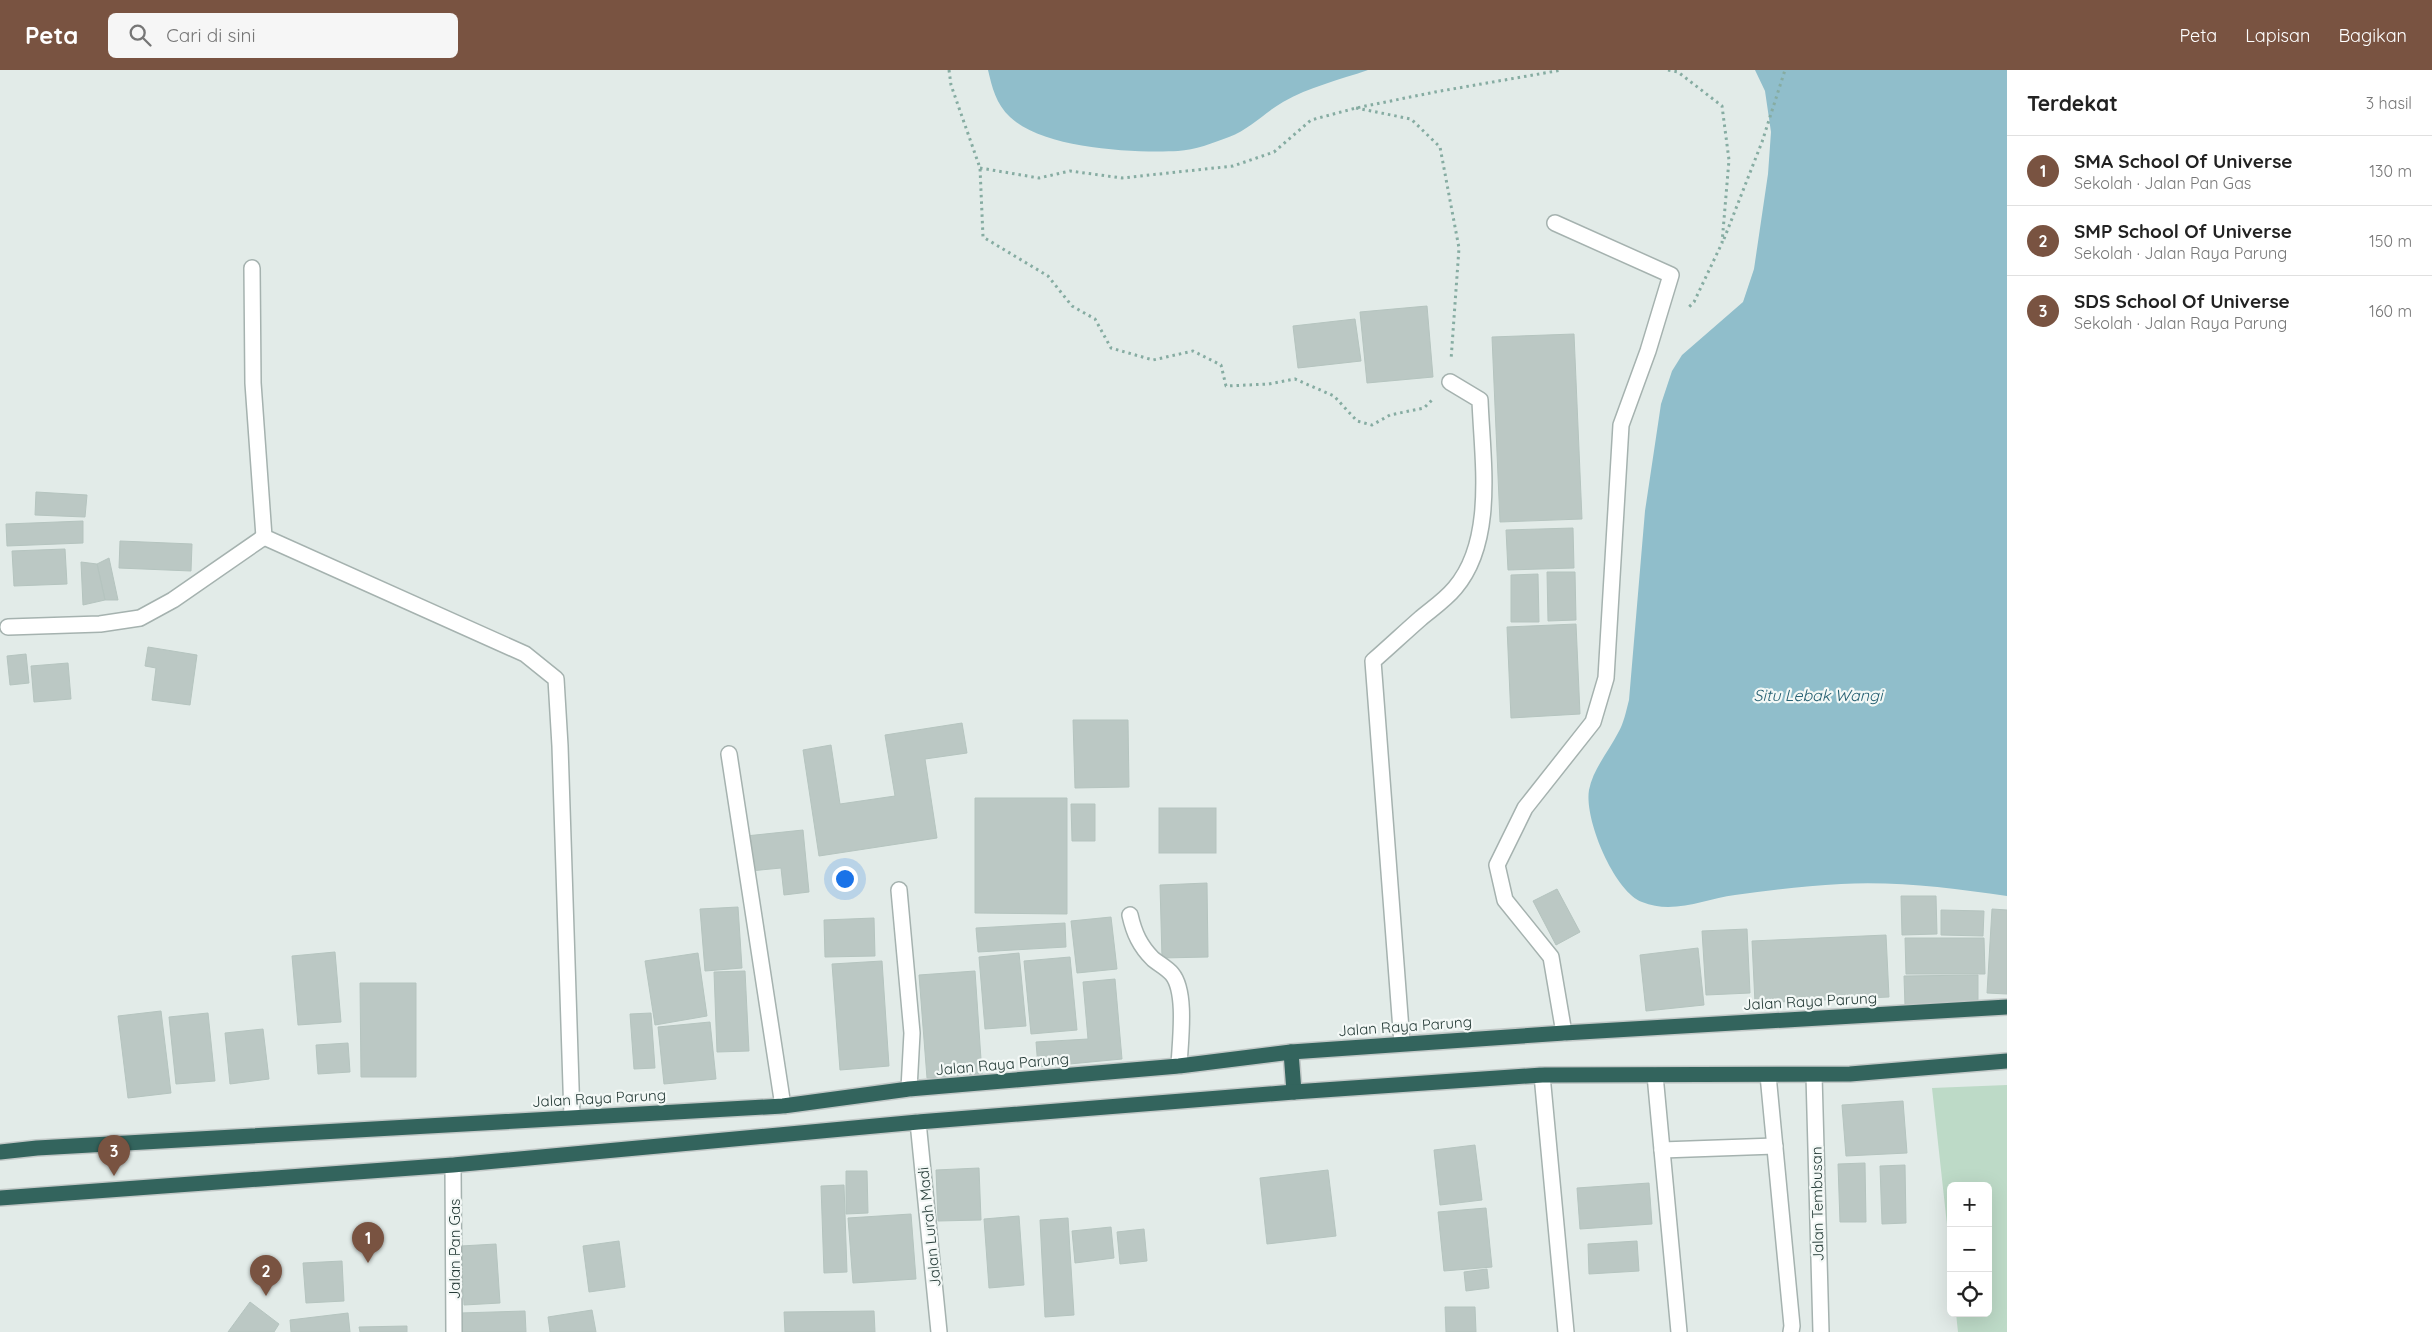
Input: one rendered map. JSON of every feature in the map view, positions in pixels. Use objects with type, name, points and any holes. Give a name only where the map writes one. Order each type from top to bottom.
[{"type":"highway","name":"Jalan Raya Parung","points":[[0,1152],[37,1148],[783,1106],[909,1089],[1179,1066],[1291,1052],[1402,1043],[2007,1007]]},
{"type":"highway","points":[[1291,1052],[1294,1092]]},
{"type":"highway","points":[[0,1198],[453,1165],[918,1122],[1294,1092],[1542,1075],[1814,1075],[2007,1061]]},
{"type":"street","points":[[1555,223],[1671,275],[1648,351],[1621,425],[1606,678],[1593,722],[1525,808],[1496,865],[1505,900],[1551,957],[1564,1033]]},
{"type":"street","points":[[252,268],[254,383],[264,536]]},
{"type":"street","points":[[1402,1043],[1373,661],[1446,598],[1465,573],[1477,548],[1482,528],[1483,491],[1480,400],[1450,382]]},
{"type":"street","points":[[8,627],[100,624],[140,618],[173,600],[264,536]]},
{"type":"street","points":[[264,536],[525,654],[556,679],[560,746],[572,1117]]},
{"type":"street","points":[[729,754],[783,1106]]},
{"type":"street","points":[[899,890],[912,1034],[909,1089]]},
{"type":"street","points":[[1130,915],[1135,936],[1154,960],[1172,974],[1177,984],[1181,1006],[1179,1066]]},
{"type":"street","points":[[1542,1075],[1566,1332]]},
{"type":"street","points":[[1655,1075],[1679,1332]]},
{"type":"street","points":[[1768,1075],[1792,1326],[1791,1332]]},
{"type":"street","name":"Jalan Tembusan","points":[[1814,1075],[1821,1332]]},
{"type":"street","name":"Jalan Lurah Madi","points":[[918,1122],[939,1332]]},
{"type":"street","points":[[1662,1150],[1775,1146]]},
{"type":"street","name":"Jalan Pan Gas","points":[[453,1165],[454,1332]]},
{"type":"path","points":[[949,70],[951,85],[980,168],[983,237],[1048,276],[1072,306],[1095,319],[1111,348],[1153,360],[1193,351],[1221,366],[1226,386],[1269,384],[1295,379],[1334,396],[1357,421],[1372,426],[1390,415],[1424,408],[1450,382],[1459,248],[1440,147],[1411,119],[1356,108]]},
{"type":"path","points":[[980,168],[1039,178],[1070,171],[1122,178],[1233,166],[1274,152],[1311,120],[1356,108],[1562,70]]},
{"type":"path","points":[[1668,70],[1678,72],[1722,106],[1729,160],[1722,243]]},
{"type":"path","points":[[1687,309],[1694,302],[1722,243],[1762,142],[1784,70]]},
{"type":"green space","points":[[2007,1085],[2007,1332],[1958,1332],[1956,1317],[1992,1317],[1992,1182],[1947,1182],[1947,1225],[1932,1088]]},
{"type":"water","points":[[988,70],[1368,70],[1293,97],[1276,106],[1237,134],[1204,146],[1178,151],[1137,151],[1090,147],[1044,136],[1025,128],[1010,117],[1001,107],[993,89]]},
{"type":"water","name":"Situ Lebak Wangi","points":[[1755,70],[2007,70],[2007,896],[1924,886],[1862,883],[1761,891],[1677,907],[1654,906],[1642,902],[1631,895],[1621,884],[1603,853],[1596,835],[1591,818],[1589,790],[1598,767],[1620,729],[1629,700],[1645,511],[1661,404],[1672,371],[1682,355],[1743,302],[1754,269],[1768,174],[1771,132],[1765,91]]},
{"type":"building","points":[[1427,306],[1433,377],[1367,383],[1360,312]]},
{"type":"building","points":[[1355,319],[1361,361],[1298,368],[1293,326]]},
{"type":"building","points":[[1574,334],[1582,519],[1500,522],[1492,337]]},
{"type":"building","points":[[36,492],[87,495],[85,517],[35,515]]},
{"type":"building","points":[[83,521],[83,543],[7,546],[6,524]]},
{"type":"building","points":[[1573,528],[1574,568],[1508,570],[1506,530]]},
{"type":"building","points":[[120,541],[192,544],[191,571],[119,568]]},
{"type":"building","points":[[65,549],[67,584],[14,586],[12,551]]},
{"type":"building","points":[[109,558],[118,600],[105,600],[97,564]]},
{"type":"building","points":[[81,562],[97,564],[105,600],[83,605]]},
{"type":"building","points":[[1547,572],[1575,572],[1576,620],[1548,621]]},
{"type":"building","points":[[1538,574],[1539,622],[1511,622],[1511,575]]},
{"type":"building","points":[[1576,624],[1580,714],[1511,718],[1507,627]]},
{"type":"building","points":[[148,647],[197,655],[190,705],[152,700],[156,668],[145,666]]},
{"type":"building","points":[[26,654],[29,683],[10,685],[7,656]]},
{"type":"building","points":[[68,663],[71,699],[34,702],[31,666]]},
{"type":"building","points":[[1073,720],[1128,720],[1129,787],[1075,788]]},
{"type":"building","points":[[962,723],[967,753],[925,759],[937,838],[819,856],[803,750],[831,745],[840,804],[895,796],[885,735]]},
{"type":"building","points":[[975,798],[1067,798],[1067,914],[975,913]]},
{"type":"building","points":[[1071,804],[1095,804],[1095,841],[1072,841]]},
{"type":"building","points":[[1159,808],[1216,808],[1216,853],[1159,853]]},
{"type":"building","points":[[803,830],[809,892],[784,895],[781,868],[750,871],[746,836]]},
{"type":"building","points":[[1207,883],[1208,957],[1162,958],[1160,885]]},
{"type":"building","points":[[1557,889],[1580,932],[1556,945],[1533,901]]},
{"type":"building","points":[[1901,896],[1936,896],[1937,934],[1902,935]]},
{"type":"building","points":[[738,907],[742,968],[705,971],[700,909]]},
{"type":"building","points":[[1992,909],[2007,910],[2007,994],[1987,993]]},
{"type":"building","points":[[1941,910],[1984,911],[1983,936],[1941,935]]},
{"type":"building","points":[[1111,917],[1117,969],[1077,973],[1071,921]]},
{"type":"building","points":[[874,918],[875,956],[825,957],[824,920]]},
{"type":"building","points":[[1065,923],[1066,947],[978,952],[976,928]]},
{"type":"building","points":[[1747,929],[1750,993],[1706,995],[1702,931]]},
{"type":"building","points":[[1886,935],[1889,997],[1755,1003],[1752,941]]},
{"type":"building","points":[[1905,938],[1984,938],[1985,974],[1906,974]]},
{"type":"building","points":[[1698,948],[1704,1005],[1646,1011],[1640,955]]},
{"type":"building","points":[[335,952],[341,1022],[298,1025],[292,956]]},
{"type":"building","points":[[698,953],[707,1016],[655,1025],[645,961]]},
{"type":"building","points":[[1019,953],[1026,1026],[985,1029],[979,957]]},
{"type":"building","points":[[1070,957],[1077,1030],[1031,1034],[1024,961]]},
{"type":"building","points":[[882,961],[889,1066],[840,1070],[832,964]]},
{"type":"building","points":[[745,971],[749,1051],[717,1052],[714,972]]},
{"type":"building","points":[[975,971],[982,1074],[927,1078],[919,975]]},
{"type":"building","points":[[1978,975],[1978,1005],[1905,1006],[1904,976]]},
{"type":"building","points":[[1115,979],[1122,1059],[1038,1067],[1036,1042],[1088,1039],[1083,982]]},
{"type":"building","points":[[360,983],[416,983],[416,1077],[361,1077]]},
{"type":"building","points":[[161,1011],[171,1093],[128,1098],[118,1016]]},
{"type":"building","points":[[208,1013],[215,1081],[176,1084],[169,1017]]},
{"type":"building","points":[[651,1013],[655,1068],[634,1069],[630,1014]]},
{"type":"building","points":[[710,1022],[716,1079],[664,1084],[658,1027]]},
{"type":"building","points":[[263,1029],[269,1079],[230,1084],[225,1033]]},
{"type":"building","points":[[348,1043],[350,1072],[318,1074],[316,1045]]},
{"type":"building","points":[[1903,1101],[1907,1153],[1846,1156],[1842,1105]]},
{"type":"building","points":[[1475,1145],[1482,1200],[1440,1205],[1434,1150]]},
{"type":"building","points":[[1865,1163],[1866,1222],[1840,1222],[1838,1164]]},
{"type":"building","points":[[1905,1165],[1906,1223],[1882,1224],[1880,1166]]},
{"type":"building","points":[[979,1168],[981,1220],[938,1221],[936,1170]]},
{"type":"building","points":[[1328,1170],[1336,1236],[1267,1244],[1260,1178]]},
{"type":"building","points":[[846,1171],[867,1171],[868,1213],[846,1214]]},
{"type":"building","points":[[1649,1183],[1652,1224],[1580,1229],[1577,1188]]},
{"type":"building","points":[[844,1185],[847,1272],[824,1273],[821,1186]]},
{"type":"building","points":[[1486,1208],[1492,1267],[1444,1271],[1438,1212]]},
{"type":"building","points":[[911,1214],[916,1279],[853,1283],[848,1218]]},
{"type":"building","points":[[1019,1216],[1024,1285],[989,1288],[984,1219]]},
{"type":"building","points":[[1068,1218],[1074,1315],[1045,1317],[1040,1220]]},
{"type":"building","points":[[1111,1227],[1114,1258],[1075,1263],[1072,1231]]},
{"type":"building","points":[[1144,1229],[1147,1261],[1120,1264],[1117,1232]]},
{"type":"building","points":[[619,1241],[625,1287],[589,1292],[583,1246]]},
{"type":"building","points":[[1637,1241],[1639,1271],[1589,1274],[1588,1244]]},
{"type":"building","points":[[496,1244],[500,1303],[464,1305],[461,1246]]},
{"type":"building","points":[[342,1261],[344,1301],[306,1303],[303,1263]]},
{"type":"building","points":[[1487,1269],[1489,1288],[1466,1291],[1464,1272]]},
{"type":"building","points":[[250,1302],[279,1324],[274,1332],[228,1332]]},
{"type":"building","points":[[1445,1307],[1475,1307],[1476,1332],[1446,1332]]},
{"type":"building","points":[[592,1310],[596,1332],[550,1332],[548,1317]]},
{"type":"building","points":[[525,1311],[526,1332],[460,1332],[460,1313]]},
{"type":"building","points":[[874,1311],[875,1332],[785,1332],[784,1312]]},
{"type":"building","points":[[348,1313],[350,1332],[291,1332],[290,1320]]},
{"type":"building","points":[[407,1326],[407,1332],[360,1332],[359,1327]]},
{"type":"place","name":"SDS School Of Universe","points":[[114,1176]]},
{"type":"place","name":"SMA School Of Universe","points":[[368,1263]]},
{"type":"place","name":"SMP School Of Universe","points":[[266,1296]]}]
